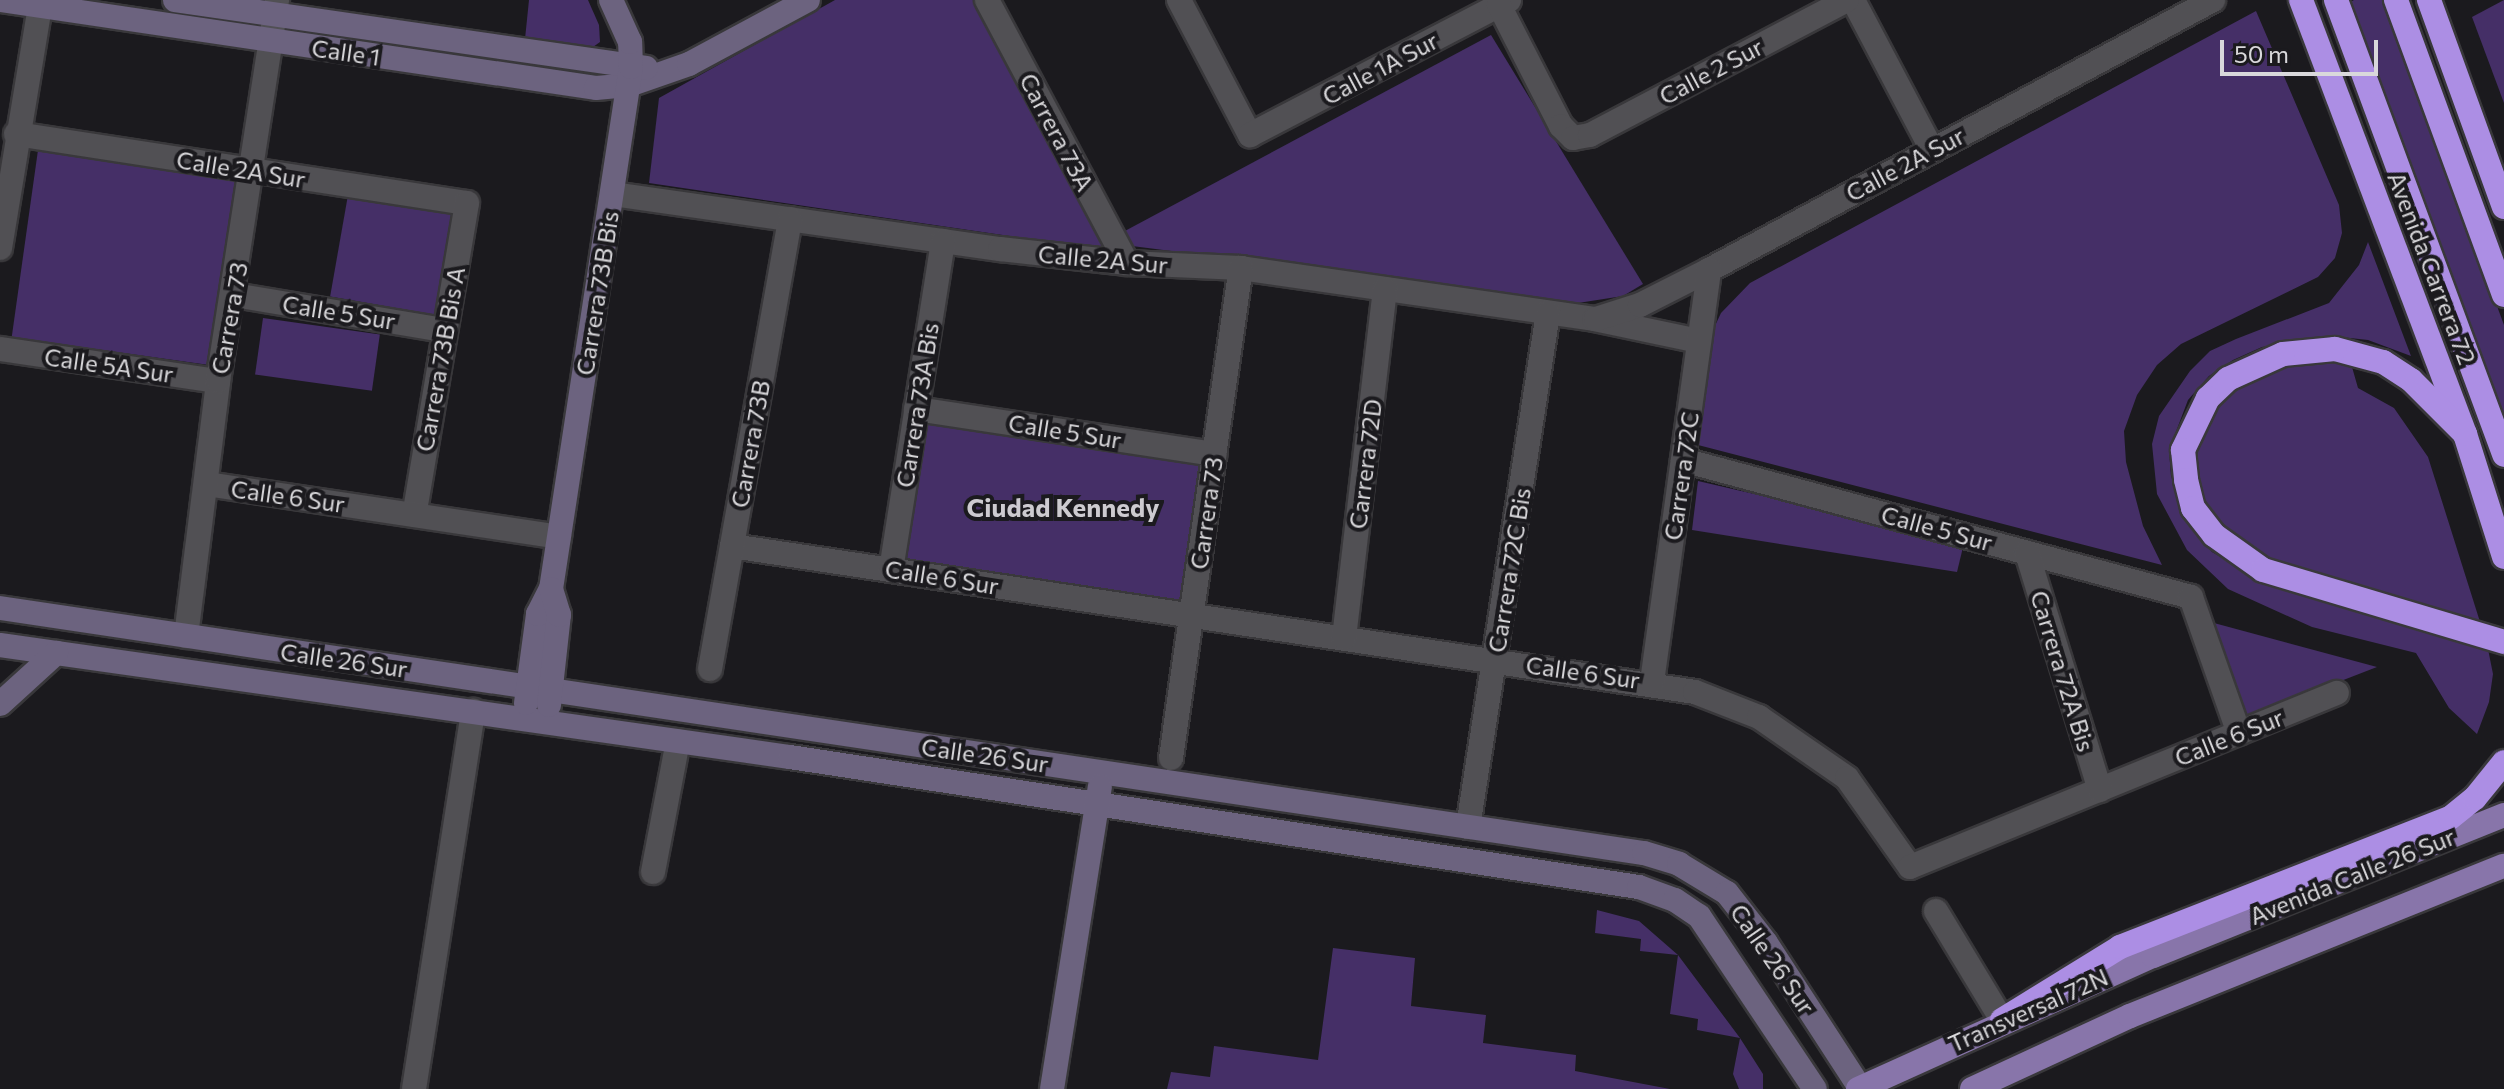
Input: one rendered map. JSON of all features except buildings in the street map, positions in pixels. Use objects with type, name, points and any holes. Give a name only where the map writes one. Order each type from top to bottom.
[{"type":"highway","name":"Avenida Carrera 72","points":[[2301,0],[2465,434],[2504,557]]},
{"type":"highway","name":"Avenida Carrera 72","points":[[2336,0],[2504,455]]},
{"type":"highway","points":[[2396,0],[2504,295]]},
{"type":"highway","points":[[2429,0],[2504,207]]},
{"type":"highway","points":[[2325,62],[2385,133]]},
{"type":"highway","points":[[2465,434],[2411,380],[2383,362],[2335,349],[2310,350],[2283,354],[2228,379],[2208,398],[2183,450],[2193,508],[2214,535],[2246,562],[2415,617],[2504,642]]},
{"type":"highway","points":[[2002,1020],[2120,947],[2450,818],[2475,798],[2504,762]]},
{"type":"main road","name":"Calle 1","points":[[0,0],[596,88],[630,76],[689,64],[808,0]]},
{"type":"main road","name":"Calle 1","points":[[175,0],[276,7],[630,76]]},
{"type":"main road","name":"Carrera 73B Bis","points":[[536,721],[538,614],[551,589],[630,76],[630,42],[611,0]]},
{"type":"main road","name":"Calle 26 Sur","points":[[2,608],[1644,853],[1679,864],[1727,893],[1766,943],[1859,1089]]},
{"type":"main road","points":[[0,634],[2,608]]},
{"type":"main road","name":"Calle 26 Sur","points":[[0,645],[1098,803],[1639,887],[1675,900],[1699,916],[1815,1089]]},
{"type":"main road","points":[[0,704],[56,653]]},
{"type":"main road","points":[[1052,1089],[1103,772]]},
{"type":"main road","name":"Avenida Calle 26 Sur","points":[[2200,936],[2504,815]]},
{"type":"main road","points":[[1639,887],[1644,853]]},
{"type":"main road","name":"Avenida Calle 26 Sur","points":[[2224,979],[2504,866]]},
{"type":"main road","name":"Transversal 72N","points":[[1859,1089],[2002,1020],[2200,936]]},
{"type":"main road","name":"Transversal 72N","points":[[1972,1089],[2224,979]]},
{"type":"street","name":"Carrera 73A","points":[[987,0],[1127,263]]},
{"type":"street","name":"Calle 1A Sur","points":[[1179,0],[1250,135],[1504,3]]},
{"type":"street","name":"Calle 2 Sur","points":[[1504,3],[1561,126],[1573,138],[1590,135],[1847,0]]},
{"type":"street","points":[[1853,0],[1932,150]]},
{"type":"street","name":"Calle 2A Sur","points":[[1594,319],[1640,305],[1709,270],[2213,0]]},
{"type":"street","points":[[0,248],[16,134],[40,6]]},
{"type":"street","name":"Carrera 73","points":[[186,636],[218,381],[254,172],[276,7]]},
{"type":"street","name":"Calle 2A Sur","points":[[16,134],[467,203]]},
{"type":"street","name":"Calle 2A Sur","points":[[613,194],[943,241],[1127,263],[1241,268],[1594,319],[1699,341]]},
{"type":"street","name":"Carrera 73B Bis A","points":[[414,515],[467,203]]},
{"type":"street","name":"Carrera 73B","points":[[710,669],[790,219]]},
{"type":"street","name":"Carrera 73A Bis","points":[[891,570],[943,241]]},
{"type":"street","name":"Carrera 73","points":[[1171,758],[1241,268]]},
{"type":"street","name":"Carrera 72C","points":[[1652,682],[1709,270]]},
{"type":"street","name":"Carrera 72D","points":[[1344,638],[1385,289]]},
{"type":"street","name":"Calle 5 Sur","points":[[234,295],[444,330]]},
{"type":"street","name":"Carrera 72C Bis","points":[[1468,827],[1548,313]]},
{"type":"street","name":"Calle 5A Sur","points":[[0,349],[218,381]]},
{"type":"street","name":"Calle 5 Sur","points":[[916,409],[1215,454]]},
{"type":"street","name":"Calle 5 Sur","points":[[1683,460],[2191,597],[2239,733]]},
{"type":"street","name":"Calle 6 Sur","points":[[206,484],[559,537]]},
{"type":"street","name":"Calle 6 Sur","points":[[732,546],[1652,682],[1733,705],[1816,753],[1847,778],[1910,867],[2337,693]]},
{"type":"street","name":"Carrera 72A Bis","points":[[2027,553],[2100,790]]},
{"type":"street","points":[[414,1089],[473,711]]},
{"type":"street","points":[[653,872],[678,741]]},
{"type":"street","points":[[1936,911],[2002,1020]]},
{"type":"shaded area","points":[[529,0],[588,0],[599,25],[600,42],[593,47],[525,39]]},
{"type":"shaded area","points":[[835,0],[978,0],[1111,251],[649,183],[659,98]]},
{"type":"shaded area","points":[[2354,0],[2384,0],[2504,325],[2504,427],[2348,3]]},
{"type":"shaded area","points":[[2504,0],[2504,103],[2472,17]]},
{"type":"shaded area","points":[[2256,11],[2339,205],[2342,233],[2335,258],[2318,277],[2181,344],[2157,365],[2137,395],[2124,431],[2126,462],[2143,526],[2162,565],[1698,445],[1713,330],[1721,313],[1750,283]]},
{"type":"shaded area","points":[[1491,35],[1643,284],[1623,296],[1578,303],[1132,246],[1123,232]]},
{"type":"shaded area","points":[[38,150],[239,178],[213,365],[12,337]]},
{"type":"shaded area","points":[[348,195],[452,213],[435,315],[330,296]]},
{"type":"shaded area","points":[[2368,242],[2411,356],[2368,340],[2332,336],[2262,347],[2233,360],[2209,376],[2188,400],[2169,450],[2171,476],[2190,526],[2212,552],[2238,567],[2270,583],[2488,649],[2493,674],[2489,702],[2477,734],[2449,708],[2416,653],[2312,627],[2228,589],[2187,550],[2157,494],[2152,444],[2159,416],[2190,371],[2210,351],[2329,303],[2359,265]]},
{"type":"shaded area","points":[[263,318],[380,334],[372,391],[255,374]]},
{"type":"shaded area","points":[[2350,360],[2358,388],[2394,408],[2428,457],[2481,625],[2286,566],[2243,548],[2215,522],[2199,497],[2196,444],[2227,393],[2287,362]]},
{"type":"shaded area","points":[[921,419],[1206,464],[1184,605],[899,560]]},
{"type":"shaded area","points":[[1698,481],[1964,543],[1957,572],[1692,530]]},
{"type":"shaded area","points":[[2214,623],[2377,667],[2248,717]]},
{"type":"shaded area","points":[[1597,910],[1639,921],[1678,955],[1640,951],[1641,939],[1595,933]]},
{"type":"shaded area","points":[[1333,948],[1415,958],[1411,1006],[1486,1015],[1483,1043],[1576,1055],[1575,1071],[1670,1089],[1167,1089],[1171,1072],[1210,1077],[1214,1046],[1318,1060]]},
{"type":"shaded area","points":[[1678,955],[1740,1038],[1697,1030],[1698,1019],[1670,1014]]},
{"type":"shaded area","points":[[1740,1038],[1763,1074],[1763,1089],[1739,1089],[1733,1074]]},
{"type":"district","name":"Ciudad Kennedy","points":[[1063,507]]}]
